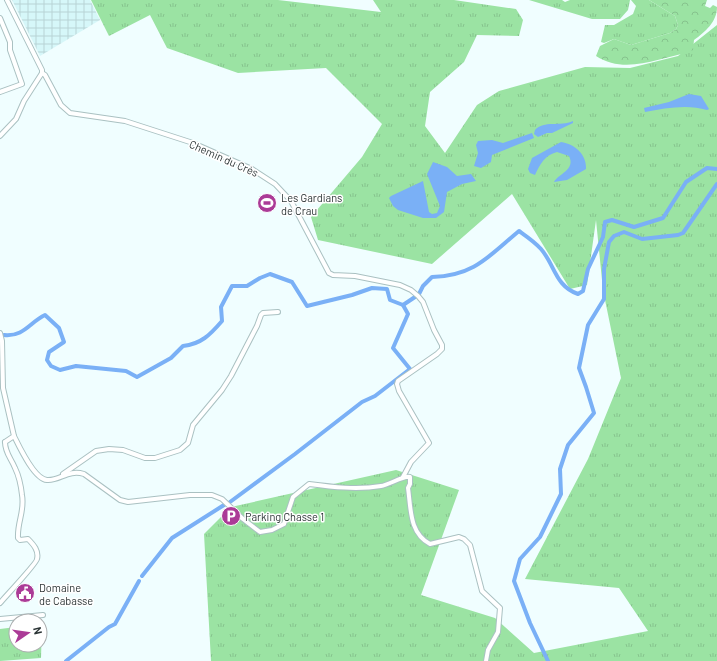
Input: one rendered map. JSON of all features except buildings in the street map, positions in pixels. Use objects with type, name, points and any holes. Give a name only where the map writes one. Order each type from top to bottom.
[{"type":"street","points":[[0,136],[16,119],[24,101],[42,73],[42,70],[7,0]]},
{"type":"street","points":[[0,18],[10,42],[10,50],[22,84],[0,92]]},
{"type":"street","name":"Chemin du Crès","points":[[42,73],[45,75],[61,106],[70,113],[126,121],[154,130],[220,154],[252,169],[276,184],[291,201],[329,273],[333,275],[354,276],[400,285],[411,290],[418,296],[423,302],[434,330],[441,341],[442,349],[398,381],[397,384],[399,392],[429,443],[412,462],[403,477]]},
{"type":"street","points":[[61,476],[96,451],[109,449],[123,450],[145,458],[156,458],[180,450],[188,444],[193,425],[222,390],[231,376],[257,326],[261,314],[278,312]]},
{"type":"street","points":[[0,333],[2,341],[3,388],[14,436],[23,454],[42,478],[48,480],[71,472],[84,474],[120,500],[128,502],[190,495],[212,495],[222,499],[243,519],[260,532],[272,530],[284,524],[293,497],[309,484],[338,487],[380,487],[392,484],[403,477],[410,477],[411,481],[408,488],[412,523],[418,533],[430,544],[459,537],[464,539],[470,545],[482,591],[500,608],[498,632],[488,650],[486,661]]},
{"type":"street","points":[[0,603],[25,573],[35,564],[38,556],[36,550],[28,539],[20,540],[18,538],[19,521],[24,512],[23,501],[16,471],[5,451],[2,442],[14,436]]},
{"type":"shaded area","points":[[12,0],[90,0],[100,20],[40,56]]},
{"type":"green space","points":[[91,0],[278,0],[381,12],[373,0],[454,0],[516,9],[523,20],[519,36],[477,35],[464,62],[430,92],[425,126],[445,153],[477,105],[499,91],[585,67],[630,68],[678,56],[717,25],[717,661],[211,661],[204,534],[231,507],[396,470],[459,490],[421,595],[495,618],[534,653],[648,631],[619,588],[525,579],[588,459],[621,378],[603,290],[596,220],[587,285],[570,289],[512,194],[432,264],[318,240],[311,217],[362,157],[382,124],[326,68],[238,73],[167,48],[150,15],[109,36]]},
{"type":"green space","points":[[529,0],[562,0],[565,2],[570,0],[630,0],[628,10],[620,19],[592,19]]},
{"type":"green space","points":[[631,0],[649,0],[675,16],[678,25],[676,29],[670,33],[631,45],[614,39],[604,43],[601,42],[605,25],[614,25],[633,14],[636,6]]},
{"type":"green space","points":[[649,0],[707,0],[705,6],[710,8],[713,5],[717,7],[713,22],[694,40],[693,50],[690,52],[630,65],[607,62],[596,56],[600,46],[614,39],[631,45],[670,33],[676,29],[678,25],[675,16]]},
{"type":"green space","points":[[8,628],[8,653],[41,653],[41,658],[0,661],[0,629]]},
{"type":"water","points":[[689,94],[701,96],[709,109],[676,107],[645,112],[644,108],[669,102]]},
{"type":"water","points":[[573,121],[573,123],[552,133],[547,133],[538,137],[534,134],[535,130],[543,125],[563,124]]},
{"type":"water","points":[[532,133],[534,138],[492,155],[491,162],[481,168],[474,166],[478,153],[476,145],[478,141],[492,140],[503,143]]},
{"type":"water","points":[[561,142],[571,145],[579,151],[586,164],[586,169],[567,180],[554,182],[566,171],[571,161],[569,156],[557,152],[549,155],[543,160],[535,175],[530,173],[528,169],[532,158]]},
{"type":"water","points":[[433,162],[447,167],[457,176],[471,174],[476,181],[462,184],[447,192],[444,212],[436,218],[423,218],[398,210],[393,206],[389,198],[391,196],[423,181],[429,212],[432,214],[437,213],[440,206],[427,174]]},
{"type":"waterway","points":[[419,294],[423,286],[432,277],[447,276],[470,269],[480,263],[519,231],[546,255],[564,286],[578,294],[583,291],[588,269],[603,237],[605,222],[612,220],[634,227],[663,218],[686,182],[707,168],[717,169]]},
{"type":"waterway","points":[[548,661],[530,623],[514,581],[520,559],[540,537],[561,494],[560,469],[568,445],[594,413],[579,368],[588,325],[604,299],[604,269],[609,242],[614,236],[624,232],[642,239],[678,235],[683,233],[717,184]]},
{"type":"waterway","points":[[4,335],[17,334],[45,315],[59,328],[64,342],[49,352],[47,360],[51,366],[60,370],[76,366],[126,371],[137,377],[171,358],[183,346],[200,341],[213,331],[222,321],[221,307],[232,286],[247,286],[270,274],[292,282],[307,306],[352,295],[372,288],[387,289],[390,300],[403,305],[415,297]]},
{"type":"waterway","points":[[230,502],[362,402],[375,396],[410,369],[393,348],[408,314],[403,305]]},
{"type":"waterway","points":[[142,576],[172,538],[224,505]]},
{"type":"waterway","points":[[66,661],[109,627],[115,624],[139,581]]},
{"type":"place","name":"Les Gardians de Crau","points":[[267,203]]},
{"type":"place","name":"Parking Chasse 1","points":[[231,516]]},
{"type":"place","name":"Domaine de Cabasse","points":[[25,593]]}]
